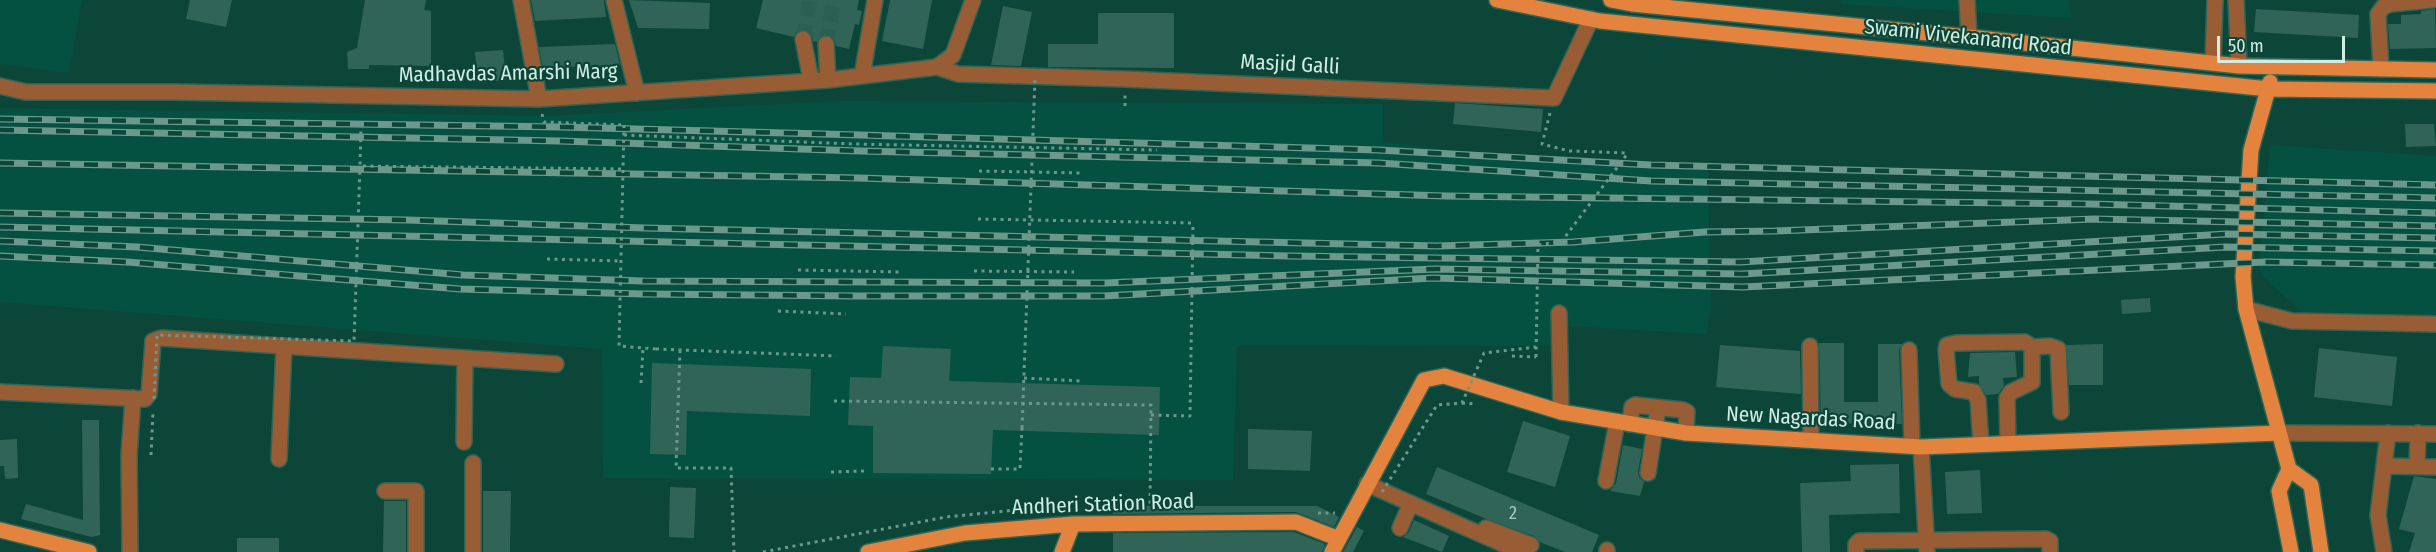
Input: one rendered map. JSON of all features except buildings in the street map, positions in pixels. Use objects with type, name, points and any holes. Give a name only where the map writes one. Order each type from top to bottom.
[{"type":"main road","name":"Swami Vivekanand Road","points":[[1497,0],[1591,19],[2269,89],[2436,91]]},
{"type":"main road","name":"Swami Vivekanand Road","points":[[1611,0],[1673,4],[2239,66],[2436,70]]},
{"type":"main road","points":[[2272,67],[2269,89],[2251,150],[2243,277],[2246,309],[2289,469],[2279,491],[2290,552]]},
{"type":"main road","name":"New Nagardas Road","points":[[1367,484],[1424,380],[1444,376],[1561,412],[1686,433],[1916,447],[2280,433]]},
{"type":"main road","points":[[2289,469],[2311,485],[2321,552]]},
{"type":"main road","points":[[1336,546],[1367,484]]},
{"type":"main road","points":[[2279,491],[2311,485]]},
{"type":"main road","name":"Andheri Station Road","points":[[868,552],[965,533],[1073,524],[1296,522],[1336,546]]},
{"type":"main road","points":[[1062,552],[1073,524]]},
{"type":"main road","points":[[0,530],[53,548],[89,552]]},
{"type":"street","points":[[520,0],[539,99]]},
{"type":"street","points":[[614,0],[637,93]]},
{"type":"street","points":[[862,76],[875,0]]},
{"type":"street","points":[[937,67],[953,55],[973,0]]},
{"type":"street","points":[[1967,0],[1970,36]]},
{"type":"street","points":[[2213,63],[2215,0]]},
{"type":"street","points":[[2236,0],[2239,66]]},
{"type":"street","points":[[2381,69],[2378,14],[2382,7],[2390,4],[2432,0]]},
{"type":"street","points":[[1554,99],[1591,19]]},
{"type":"street","points":[[803,39],[811,80]]},
{"type":"street","points":[[826,44],[828,80]]},
{"type":"street","name":"Madhavdas Amarshi Marg","points":[[0,86],[26,92],[176,92],[539,99],[828,80],[937,67]]},
{"type":"street","name":"Masjid Galli","points":[[937,67],[958,74],[1035,78],[1137,79],[1554,99]]},
{"type":"street","points":[[2246,309],[2292,321],[2436,324]]},
{"type":"street","points":[[1558,313],[1561,412]]},
{"type":"street","points":[[0,392],[145,399],[149,394],[153,341],[161,338],[556,364]]},
{"type":"street","points":[[1981,444],[1978,400],[1974,392],[1954,389],[1949,384],[1947,345],[2025,342],[2032,347],[2050,346],[2058,349],[2061,412]]},
{"type":"street","points":[[279,459],[284,346]]},
{"type":"street","points":[[1810,346],[1811,440]]},
{"type":"street","points":[[2008,443],[2007,398],[2011,392],[2032,382],[2032,347]]},
{"type":"street","points":[[1909,350],[1921,546]]},
{"type":"street","points":[[464,441],[465,357]]},
{"type":"street","points":[[130,552],[129,455],[133,398]]},
{"type":"street","points":[[1606,481],[1624,423],[1632,406],[1687,412],[1686,433]]},
{"type":"street","points":[[1648,473],[1654,407]]},
{"type":"street","points":[[2280,433],[2436,434]]},
{"type":"street","points":[[2384,552],[2378,515],[2388,433]]},
{"type":"street","points":[[2417,466],[2418,433]]},
{"type":"street","points":[[473,463],[473,552]]},
{"type":"street","points":[[2385,466],[2436,467]]},
{"type":"street","points":[[1367,484],[1410,505],[1517,549]]},
{"type":"street","points":[[385,491],[416,491],[416,552]]},
{"type":"street","points":[[1400,528],[1410,505]]},
{"type":"street","points":[[1431,514],[1438,507],[1475,524],[1517,549]]},
{"type":"street","points":[[1856,552],[1856,543],[1859,541],[1954,546],[2046,539],[2050,542],[2050,552]]},
{"type":"path","points":[[991,469],[1020,469],[1035,78]]},
{"type":"path","points":[[1512,356],[1536,357],[1538,245],[1562,241],[1628,153],[1569,151],[1542,144],[1554,99]]},
{"type":"path","points":[[544,122],[624,124],[619,346],[836,356]]},
{"type":"path","points":[[154,399],[157,335],[354,341],[361,124]]},
{"type":"path","points":[[624,135],[854,144],[1157,150]]},
{"type":"path","points":[[360,166],[623,169]]},
{"type":"path","points":[[979,171],[1082,173]]},
{"type":"path","points":[[978,219],[1193,223],[1190,416],[1151,415]]},
{"type":"path","points":[[547,259],[621,261]]},
{"type":"path","points":[[798,270],[901,272]]},
{"type":"path","points":[[974,271],[1074,272]]},
{"type":"path","points":[[778,311],[846,314]]},
{"type":"path","points":[[1382,492],[1437,405],[1462,403],[1484,352],[1536,347]]},
{"type":"path","points":[[641,383],[643,348]]},
{"type":"path","points":[[680,350],[675,468],[731,468],[734,552]]},
{"type":"path","points":[[1024,378],[1081,381]]},
{"type":"path","points":[[834,401],[1151,405],[1150,517]]},
{"type":"path","points":[[151,455],[153,411]]},
{"type":"path","points":[[831,472],[864,471]]},
{"type":"shaded area","points":[[0,0],[82,0],[69,73],[0,64]]},
{"type":"shaded area","points":[[1841,0],[2069,0],[2072,18],[1840,4]]},
{"type":"shaded area","points":[[841,101],[1383,104],[1383,142],[1450,150],[1708,169],[1711,308],[1706,334],[1568,326],[1567,346],[1237,345],[1233,480],[603,478],[602,349],[0,302],[0,108],[547,116]]},
{"type":"shaded area","points":[[2270,145],[2436,156],[2436,315],[2302,312],[2263,277],[2259,268]]},
{"type":"tunnel","points":[[803,39],[810,0]]},
{"type":"tunnel","points":[[826,44],[834,0]]},
{"type":"railway","points":[[0,119],[561,127],[860,135],[1378,150],[1651,165],[2436,185]]},
{"type":"railway","points":[[0,130],[560,141],[860,151],[1379,163],[1651,181],[2436,198]]},
{"type":"railway","points":[[0,163],[859,178],[1446,196],[2089,204],[2436,213]]},
{"type":"railway","points":[[0,213],[407,220],[645,228],[1437,246],[1573,242],[1705,232],[2094,219],[2436,226]]},
{"type":"railway","points":[[0,227],[1290,256],[1740,262],[2226,234],[2436,238]]},
{"type":"railway","points":[[0,241],[137,247],[463,275],[643,281],[1105,283],[1435,269],[1742,274],[2225,247],[2436,251]]},
{"type":"railway","points":[[0,256],[127,262],[460,289],[857,296],[1104,296],[1433,278],[1743,287],[2265,262],[2436,265]]}]
